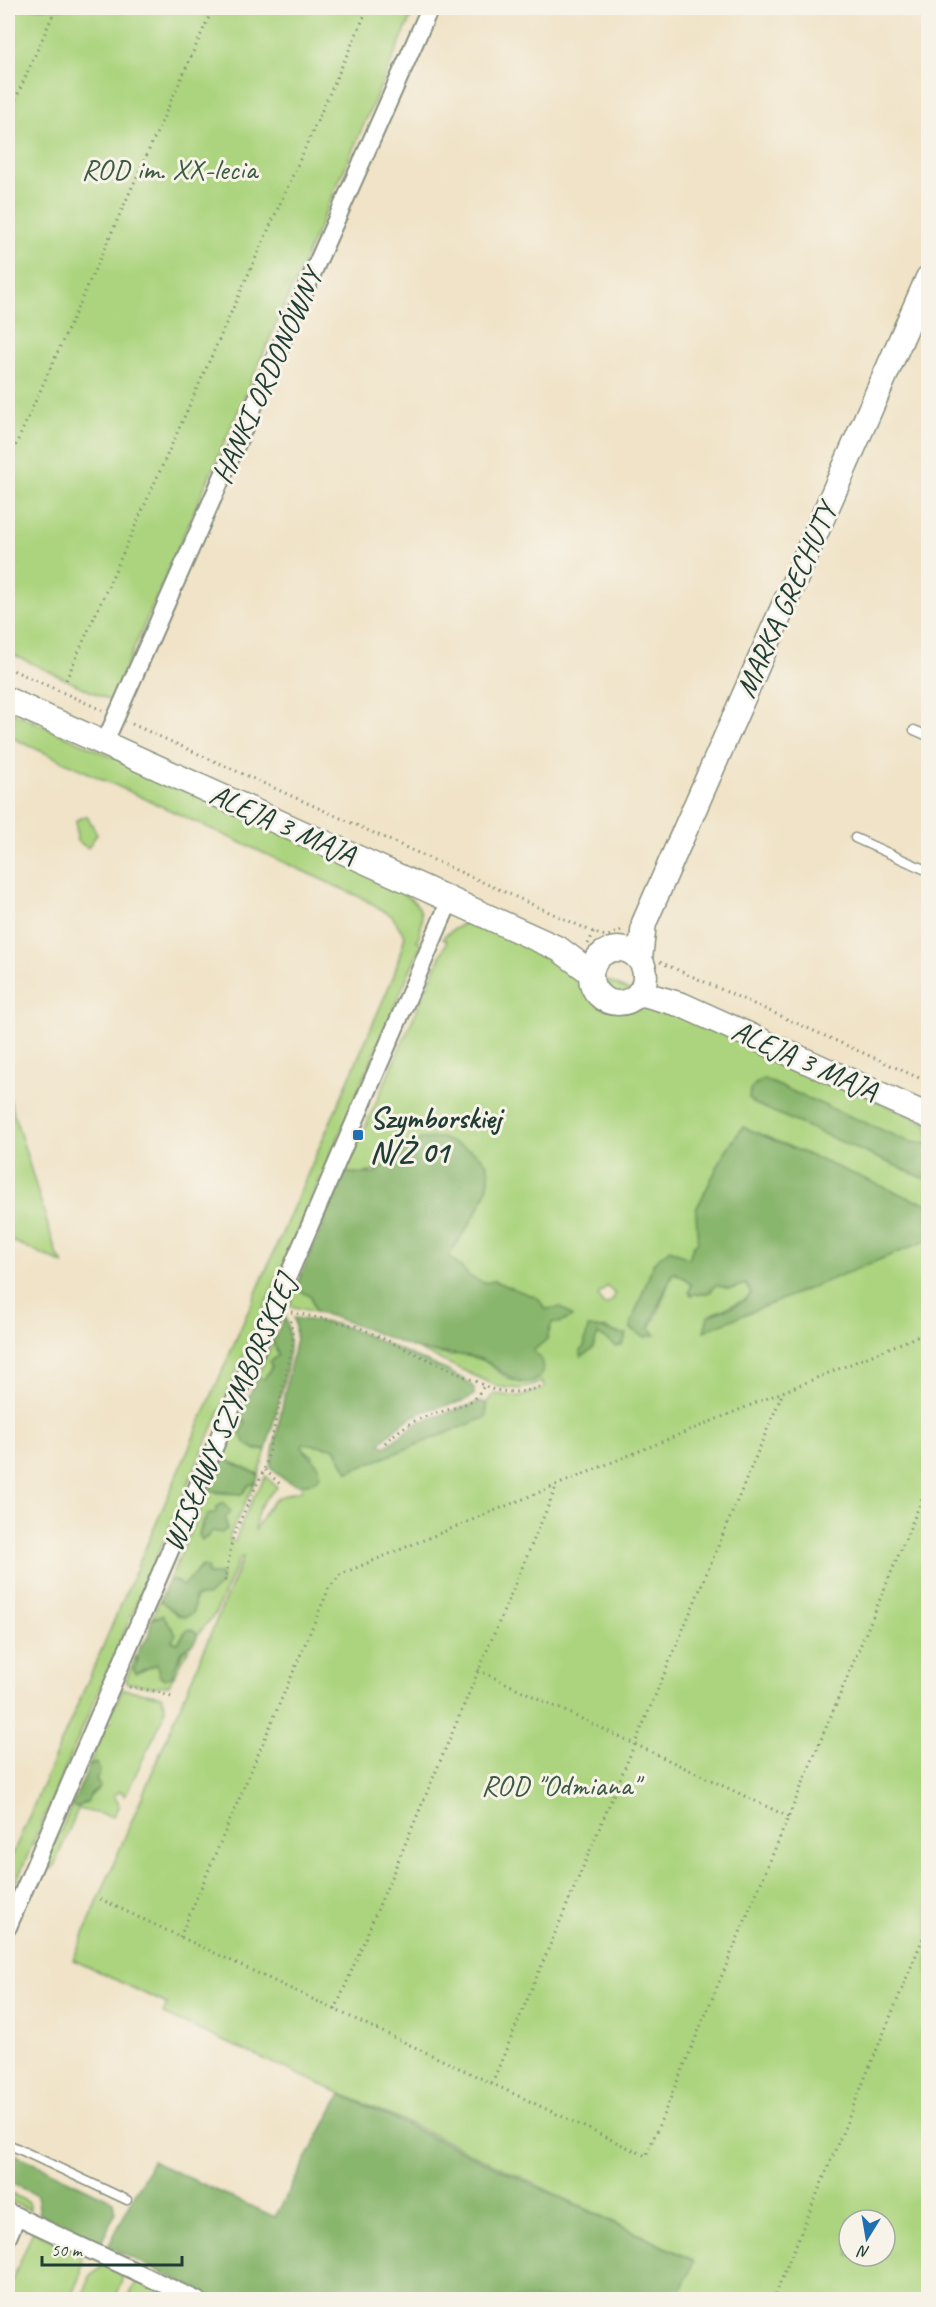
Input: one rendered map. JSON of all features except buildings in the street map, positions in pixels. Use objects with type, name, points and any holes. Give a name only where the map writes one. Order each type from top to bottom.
[{"type":"street","name":"HANKI ORDONÓWNY","points":[[104,744],[430,8]]},
{"type":"street","name":"MARKA GRECHUTY","points":[[645,971],[644,923],[928,278]]},
{"type":"street","name":"ALEJA 3 MAJA","points":[[8,699],[559,949],[603,951]]},
{"type":"street","name":"WISŁAWY SZYMBORSKIEJ","points":[[8,1927],[113,1682],[282,1309],[450,900]]},
{"type":"street","name":"MARKA GRECHUTY","points":[[603,951],[644,923]]},
{"type":"street","points":[[603,951],[633,953],[645,971],[624,1003],[607,1002],[594,990],[603,951]]},
{"type":"street","name":"ALEJA 3 MAJA","points":[[645,971],[682,1005],[928,1116]]},
{"type":"street","points":[[8,2237],[12,2214],[197,2300]]},
{"type":"lane","points":[[914,730],[928,736]]},
{"type":"lane","points":[[855,838],[928,872]]},
{"type":"lane","points":[[8,2144],[127,2200]]},
{"type":"path","points":[[8,116],[56,8]]},
{"type":"path","points":[[8,462],[213,8]]},
{"type":"path","points":[[66,680],[368,8]]},
{"type":"path","points":[[8,668],[110,714]]},
{"type":"path","points":[[132,724],[594,932],[608,936],[603,951]]},
{"type":"path","points":[[594,932],[603,951]]},
{"type":"path","points":[[645,971],[660,962],[928,1082]]},
{"type":"path","points":[[282,1309],[356,1326],[463,1373],[484,1386],[513,1393],[527,1392],[542,1386]]},
{"type":"path","points":[[225,1581],[233,1536],[265,1470],[293,1341],[282,1309]]},
{"type":"path","points":[[180,1937],[332,1582],[342,1574],[928,1332]]},
{"type":"path","points":[[385,1443],[400,1428],[419,1417],[474,1400],[484,1386]]},
{"type":"path","points":[[492,2083],[783,1392]]},
{"type":"path","points":[[265,1470],[280,1484]]},
{"type":"path","points":[[335,2010],[556,1485]]},
{"type":"path","points":[[100,1899],[646,2156],[928,1485]]},
{"type":"path","points":[[478,1671],[789,1816]]},
{"type":"path","points":[[113,1682],[174,1698]]},
{"type":"path","points":[[773,2300],[928,1926]]},
{"type":"green space","name":"ROD im. XX-lecia","points":[[8,8],[415,8],[111,701],[8,652],[8,636],[13,622],[8,620]]},
{"type":"green space","points":[[8,710],[392,883],[390,887],[408,897],[418,907],[422,921],[417,941],[422,943],[8,1901],[8,1865],[394,975],[405,936],[392,916],[364,899],[8,736]]},
{"type":"green space","points":[[87,816],[97,834],[88,848],[77,841],[76,820]]},
{"type":"green space","name":"ROD \"Odmiana\"","points":[[467,921],[474,921],[928,1124],[928,1144],[910,1143],[764,1079],[758,1082],[749,1098],[753,1103],[928,1180],[928,1203],[914,1200],[743,1127],[725,1152],[696,1210],[698,1242],[693,1246],[689,1259],[683,1257],[654,1262],[636,1331],[644,1337],[656,1317],[673,1272],[686,1279],[698,1295],[710,1292],[716,1285],[730,1289],[746,1284],[751,1294],[748,1298],[708,1316],[833,1278],[928,1240],[928,2299],[677,2299],[693,2260],[423,2130],[163,2014],[167,2004],[73,1960],[243,1557],[239,1559],[215,1614],[198,1634],[190,1629],[185,1632],[178,1643],[172,1641],[158,1616],[152,1618],[160,1600],[178,1615],[194,1608],[195,1597],[218,1587],[213,1575],[199,1568],[188,1584],[183,1586],[176,1580],[169,1581],[210,1487],[218,1493],[242,1494],[249,1485],[255,1483],[231,1532],[229,1540],[235,1542],[248,1508],[266,1476],[277,1488],[260,1507],[255,1531],[263,1514],[272,1503],[283,1495],[302,1490],[301,1485],[313,1456],[301,1447],[303,1444],[335,1448],[348,1472],[487,1409],[486,1403],[494,1394],[521,1397],[545,1387],[542,1382],[521,1389],[499,1387],[415,1348],[483,1360],[507,1378],[521,1383],[532,1352],[546,1339],[552,1322],[537,1298],[494,1281],[485,1283],[472,1279],[449,1256],[480,1206],[403,1150],[377,1170],[354,1174],[345,1173],[447,941],[443,939],[445,935]],"holes":[[[607,1286],[615,1294],[613,1300],[606,1305],[602,1303],[598,1295]],[[604,1328],[626,1334],[616,1346],[598,1334],[580,1351]],[[215,1513],[226,1516],[227,1529],[221,1533],[212,1530],[199,1535],[202,1522]]]},
{"type":"green space","points":[[763,1079],[910,1142],[928,1144],[928,1180],[753,1103],[749,1098],[751,1088]]},
{"type":"green space","points":[[8,1094],[57,1255],[64,1264],[8,1239]]},
{"type":"green space","points":[[743,1127],[914,1200],[928,1203],[928,1240],[704,1331],[708,1316],[741,1303],[751,1294],[746,1284],[730,1289],[716,1285],[710,1292],[691,1295],[689,1292],[691,1285],[686,1279],[673,1272],[651,1323],[650,1328],[656,1335],[644,1337],[631,1329],[631,1324],[654,1262],[670,1249],[689,1259],[693,1246],[698,1242],[696,1210],[725,1152]]},
{"type":"green space","points":[[441,1138],[478,1154],[486,1163],[489,1173],[484,1198],[449,1256],[472,1278],[484,1283],[494,1281],[538,1298],[545,1309],[562,1307],[572,1317],[560,1323],[552,1322],[547,1339],[533,1351],[541,1358],[543,1370],[540,1378],[532,1382],[510,1378],[475,1357],[432,1352],[402,1344],[341,1319],[315,1312],[311,1296],[295,1289],[345,1173],[374,1174],[420,1139]]},
{"type":"green space","points":[[295,1289],[311,1296],[315,1312],[290,1306]]},
{"type":"green space","points":[[285,1317],[289,1330],[289,1346],[284,1382],[266,1450],[257,1449],[247,1444],[240,1434],[246,1422],[241,1415],[257,1378],[264,1379],[272,1367],[270,1362],[278,1355],[273,1341]]},
{"type":"green space","points":[[294,1318],[336,1324],[361,1333],[448,1371],[474,1388],[474,1395],[469,1398],[428,1410],[408,1420],[380,1443],[385,1447],[419,1422],[480,1402],[486,1403],[487,1417],[348,1472],[335,1448],[303,1444],[302,1447],[315,1462],[321,1475],[308,1484],[294,1484],[288,1481],[270,1466],[296,1338]]},
{"type":"green space","points":[[588,1327],[627,1334],[622,1345],[616,1346],[598,1334],[593,1348],[581,1357],[580,1351],[584,1347]]},
{"type":"green space","points":[[273,1341],[278,1355],[264,1379],[257,1378]]},
{"type":"green space","points":[[241,1415],[255,1450],[266,1450],[259,1474],[222,1458]]},
{"type":"green space","points":[[222,1458],[259,1475],[255,1483],[249,1485],[242,1494],[212,1491],[210,1487]]},
{"type":"green space","points":[[222,1503],[231,1511],[226,1517],[227,1529],[221,1533],[212,1531],[202,1540],[199,1535],[207,1515],[215,1513],[217,1507]]},
{"type":"green space","points":[[202,1566],[208,1567],[207,1574],[221,1574],[221,1585],[208,1595],[195,1597],[193,1613],[186,1617],[178,1615],[160,1600],[169,1581],[176,1580],[183,1586]]},
{"type":"green space","points":[[163,1615],[176,1634],[172,1641],[178,1643],[185,1632],[190,1629],[198,1634],[192,1644],[181,1652],[172,1677],[165,1679],[159,1676],[157,1664],[136,1673],[133,1669],[138,1661],[139,1648],[148,1637],[152,1619]]},
{"type":"green space","points":[[189,1649],[169,1685],[153,1687],[128,1683],[126,1680],[136,1655],[136,1665],[140,1672],[157,1664],[179,1662],[183,1650]]},
{"type":"green space","points":[[123,1689],[161,1696],[165,1707],[163,1718],[125,1796],[121,1791],[114,1795],[119,1805],[113,1817],[78,1809],[53,1868],[49,1869],[45,1866],[72,1805],[79,1807],[97,1790],[96,1763],[89,1766],[106,1725],[112,1721],[111,1714]]},
{"type":"green space","points":[[96,1763],[100,1772],[96,1779],[100,1787],[90,1795],[88,1801],[76,1808],[72,1805],[89,1766]]},
{"type":"green space","points":[[341,2094],[694,2261],[677,2299],[220,2300],[108,2247],[152,2161],[275,2217]]},
{"type":"green space","points":[[8,2151],[113,2201],[115,2214],[101,2243],[40,2215],[37,2195],[8,2182]]},
{"type":"green space","points":[[8,2192],[28,2202],[30,2210],[8,2200]]},
{"type":"green space","points":[[33,2231],[82,2254],[81,2273],[70,2299],[8,2300],[8,2290]]},
{"type":"green space","points":[[101,2263],[122,2273],[122,2283],[115,2299],[81,2300],[90,2277],[101,2267]]},
{"type":"green space","points":[[137,2280],[179,2300],[127,2300]]},
{"type":"place","name":"Szymborskiej N/Ż 01","points":[[358,1135]]}]
